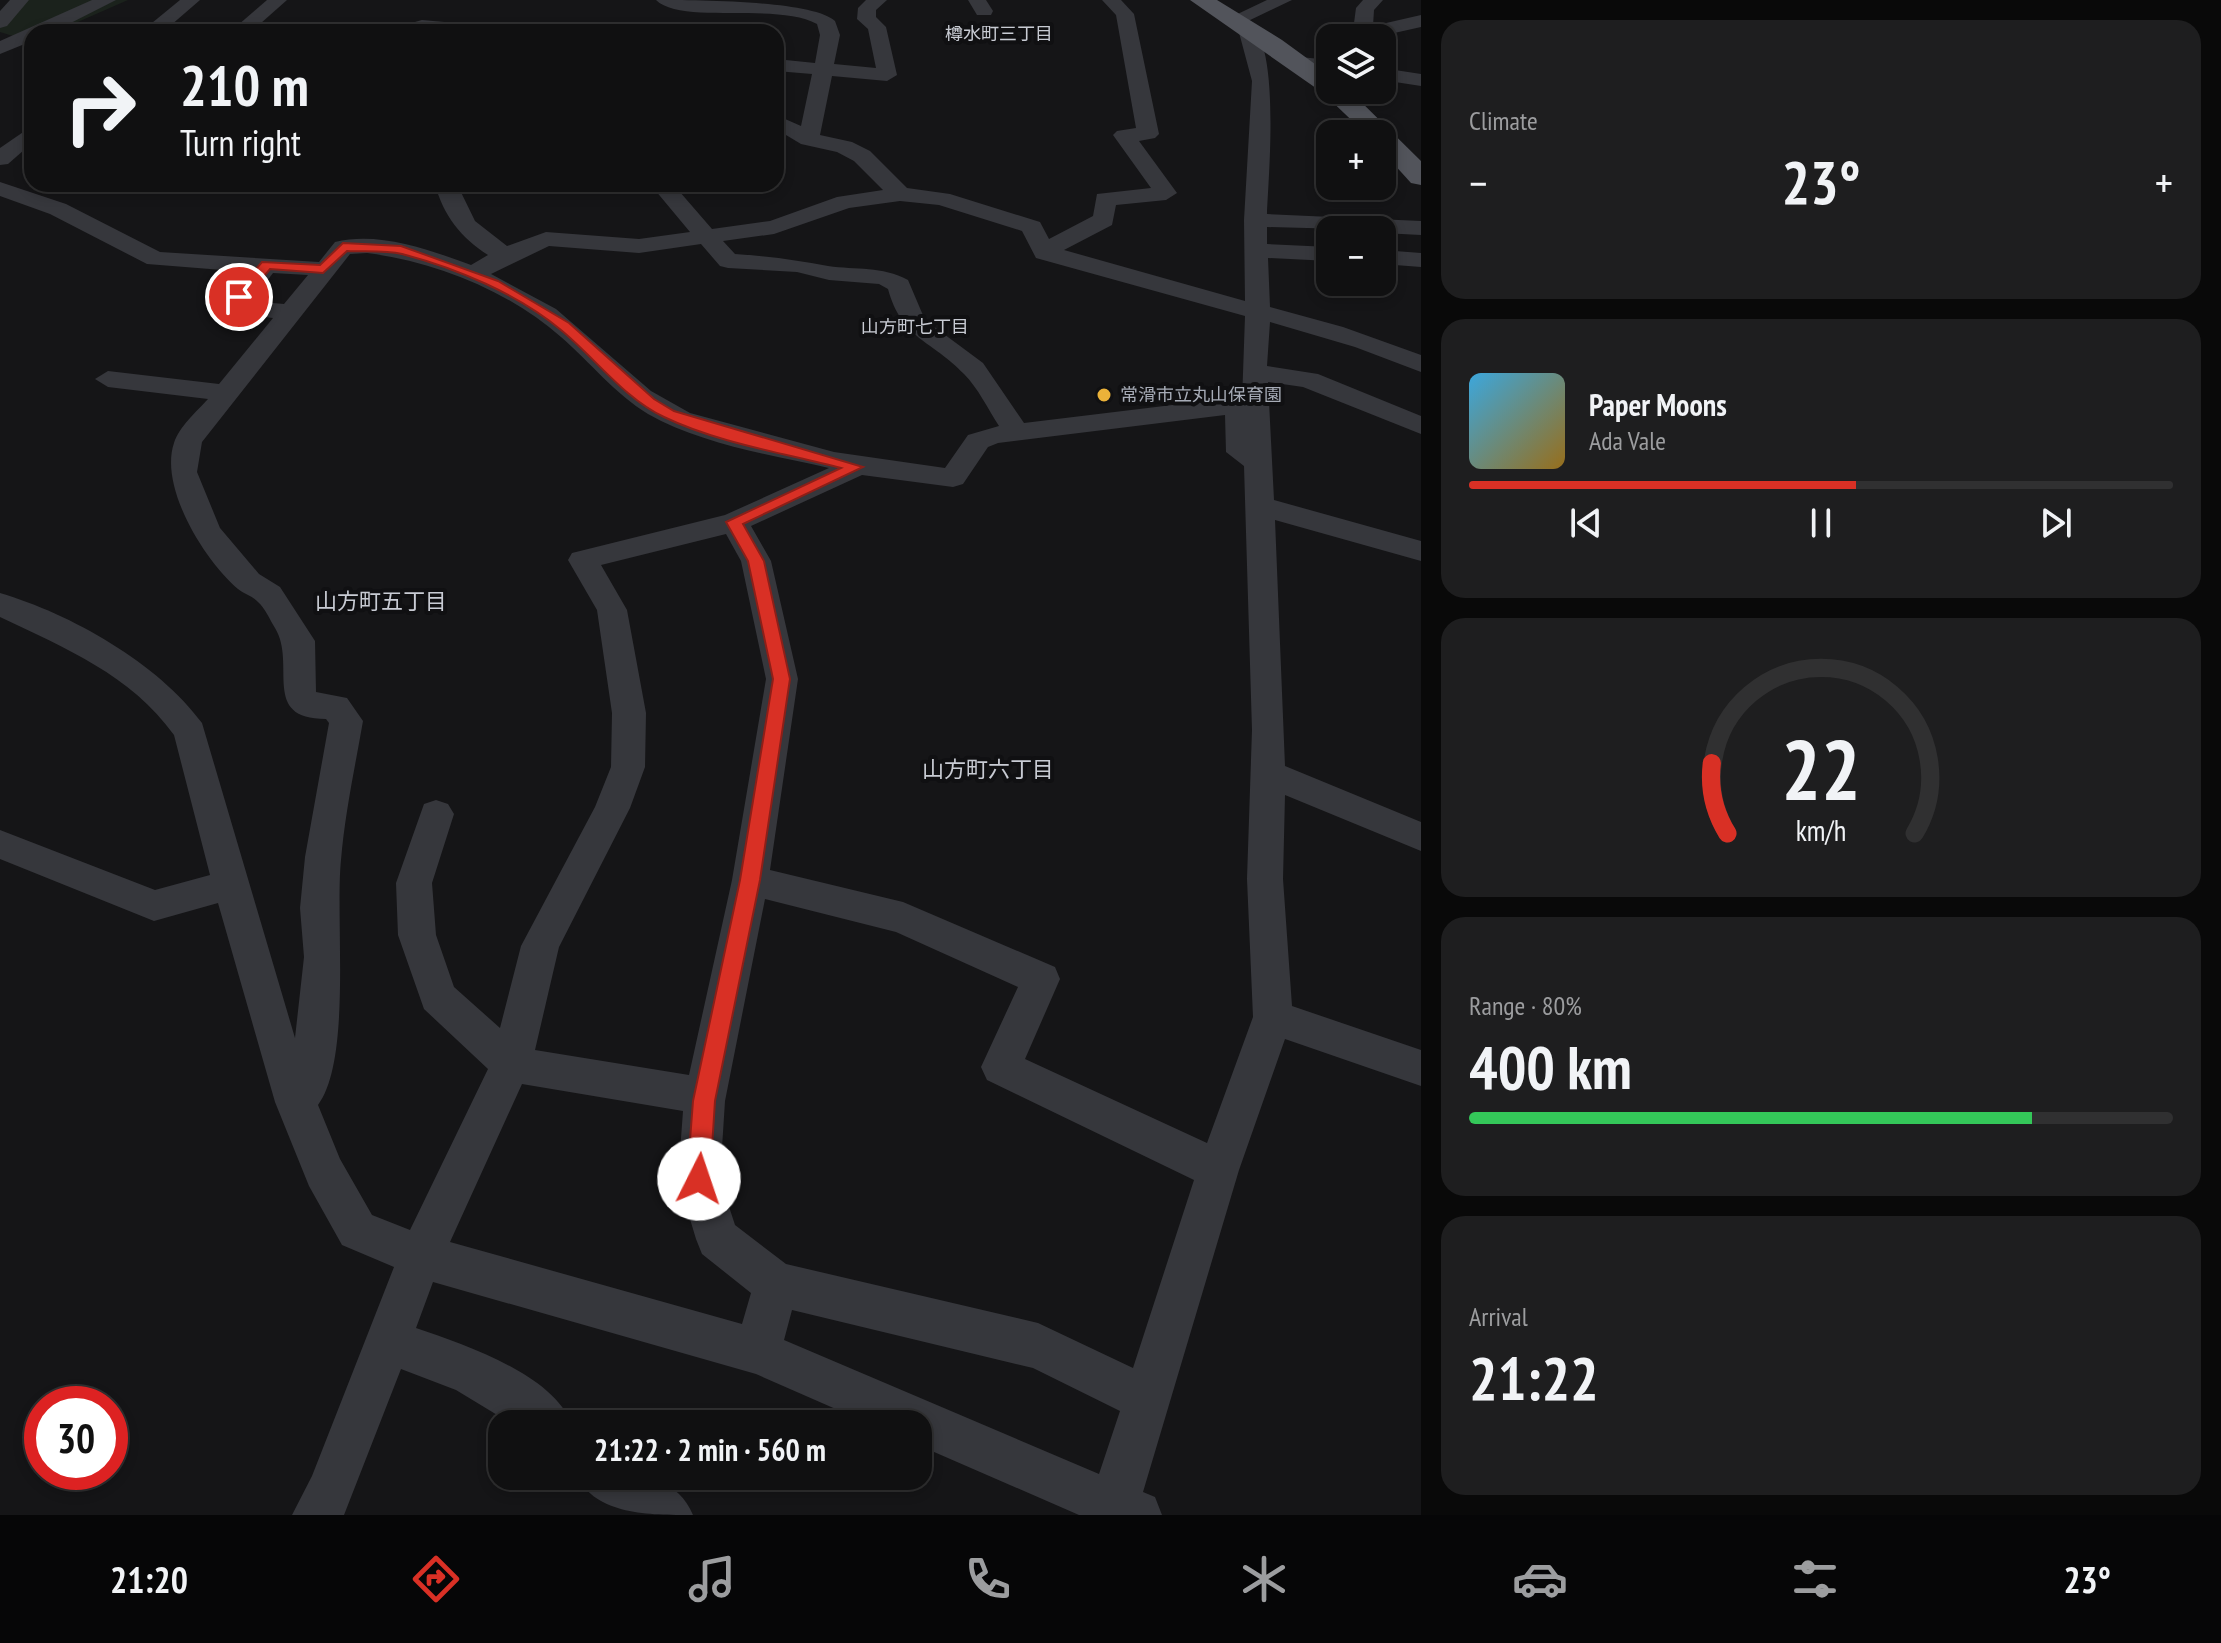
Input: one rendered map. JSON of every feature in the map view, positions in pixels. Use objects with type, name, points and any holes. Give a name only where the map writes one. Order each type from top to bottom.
[{"type":"main road","points":[[1201,0],[1316,76]]},
{"type":"main road","points":[[1349,104],[1367,120]]},
{"type":"main road","points":[[1396,149],[1421,177]]},
{"type":"street","points":[[0,22],[20,0]]},
{"type":"street","points":[[55,24],[107,0]]},
{"type":"street","points":[[161,24],[191,0]]},
{"type":"street","points":[[250,24],[278,0]]},
{"type":"street","points":[[665,0],[718,8],[772,7],[820,17],[830,27],[830,35],[814,99],[809,139]]},
{"type":"street","points":[[784,66],[887,75],[877,27],[866,19],[867,8],[878,0]]},
{"type":"street","points":[[1044,253],[1079,230],[1104,220],[1105,199],[1166,193],[1124,135],[1148,134],[1125,14],[1111,0]]},
{"type":"street","points":[[0,604],[124,666],[175,709],[193,742],[257,980],[296,1102],[324,1172],[357,1230],[421,1256],[758,1352],[1121,1512],[1146,1399],[1218,1170],[1273,1017],[1265,879],[1268,773],[1254,372],[1258,310],[1255,220],[1262,81],[1239,24],[1283,0]]},
{"type":"street","points":[[1364,24],[1365,8],[1374,0]]},
{"type":"street","points":[[1409,0],[1421,6]]},
{"type":"street","points":[[1396,27],[1421,21]]},
{"type":"street","points":[[0,48],[24,38]]},
{"type":"street","points":[[1300,63],[1316,65]]},
{"type":"street","points":[[1396,76],[1420,79]]},
{"type":"street","points":[[784,125],[809,139],[844,147],[862,156],[900,194]]},
{"type":"street","points":[[0,159],[24,139]]},
{"type":"street","points":[[0,189],[58,209],[155,259],[323,269]]},
{"type":"street","points":[[449,192],[455,212],[465,226],[480,242],[505,255]]},
{"type":"street","points":[[668,192],[728,261],[737,264],[797,265],[829,273],[884,277],[899,285],[907,312],[916,325],[974,369],[1017,433]]},
{"type":"street","points":[[472,275],[505,255],[546,239],[639,246],[774,227],[845,202],[900,194],[942,199],[1032,227],[1044,253]]},
{"type":"street","points":[[1255,220],[1421,228]]},
{"type":"street","points":[[296,1102],[311,1082],[323,957],[319,908],[323,857],[346,721],[335,707],[312,707],[300,697],[299,641],[269,594],[248,581],[207,531],[188,491],[183,472],[188,441],[343,247],[401,250],[472,275],[510,292],[556,320],[649,402],[669,414],[718,432],[856,467],[953,478],[978,441],[1017,433],[1230,406],[1238,411],[1240,452],[1257,462]]},
{"type":"street","points":[[1255,250],[1316,253]]},
{"type":"street","points":[[1044,253],[1258,310],[1421,364]]},
{"type":"street","points":[[1396,258],[1421,260]]},
{"type":"street","points":[[267,265],[239,297],[241,307],[290,312]]},
{"type":"street","points":[[1254,372],[1309,380],[1421,426]]},
{"type":"street","points":[[108,379],[226,393]]},
{"type":"street","points":[[317,1515],[330,1492],[421,1256],[511,1064],[540,946],[612,808],[628,767],[629,713],[612,610],[583,560],[734,522],[856,467]]},
{"type":"street","points":[[1260,506],[1421,551]]},
{"type":"street","points":[[734,522],[756,561],[782,679],[750,880],[705,1096],[699,1179],[718,1239],[776,1284],[1038,1346],[1146,1399]]},
{"type":"street","points":[[1268,773],[1421,837]]},
{"type":"street","points":[[436,814],[414,883],[417,935],[438,997],[511,1064],[705,1096]]},
{"type":"street","points":[[0,844],[154,906],[233,884]]},
{"type":"street","points":[[750,880],[903,918],[1041,979],[1001,1067],[1218,1170]]},
{"type":"street","points":[[1273,1017],[1421,1068]]},
{"type":"street","points":[[758,1352],[776,1284]]},
{"type":"street","points":[[387,1341],[465,1367],[522,1399],[533,1410]]},
{"type":"street","points":[[625,1490],[668,1515]]},
{"type":"shaded area","points":[[23,0],[128,0],[73,24],[24,24],[24,40],[0,32],[0,23]]},
{"type":"place","name":"常滑市立丸山保育園","points":[[1104,395]]},
{"type":"district","name":"樽水町三丁目","points":[[999,34]]},
{"type":"district","name":"山方町七丁目","points":[[915,327]]},
{"type":"district","name":"山方町五丁目","points":[[381,601]]},
{"type":"district","name":"山方町六丁目","points":[[988,769]]},
{"type":"route","points":[[239,297],[267,265],[323,269],[343,247],[401,250],[493,283],[533,306],[564,326],[649,402],[669,414],[718,432],[856,467],[734,522],[756,561],[782,679],[750,880],[704,1101],[699,1179]]}]
